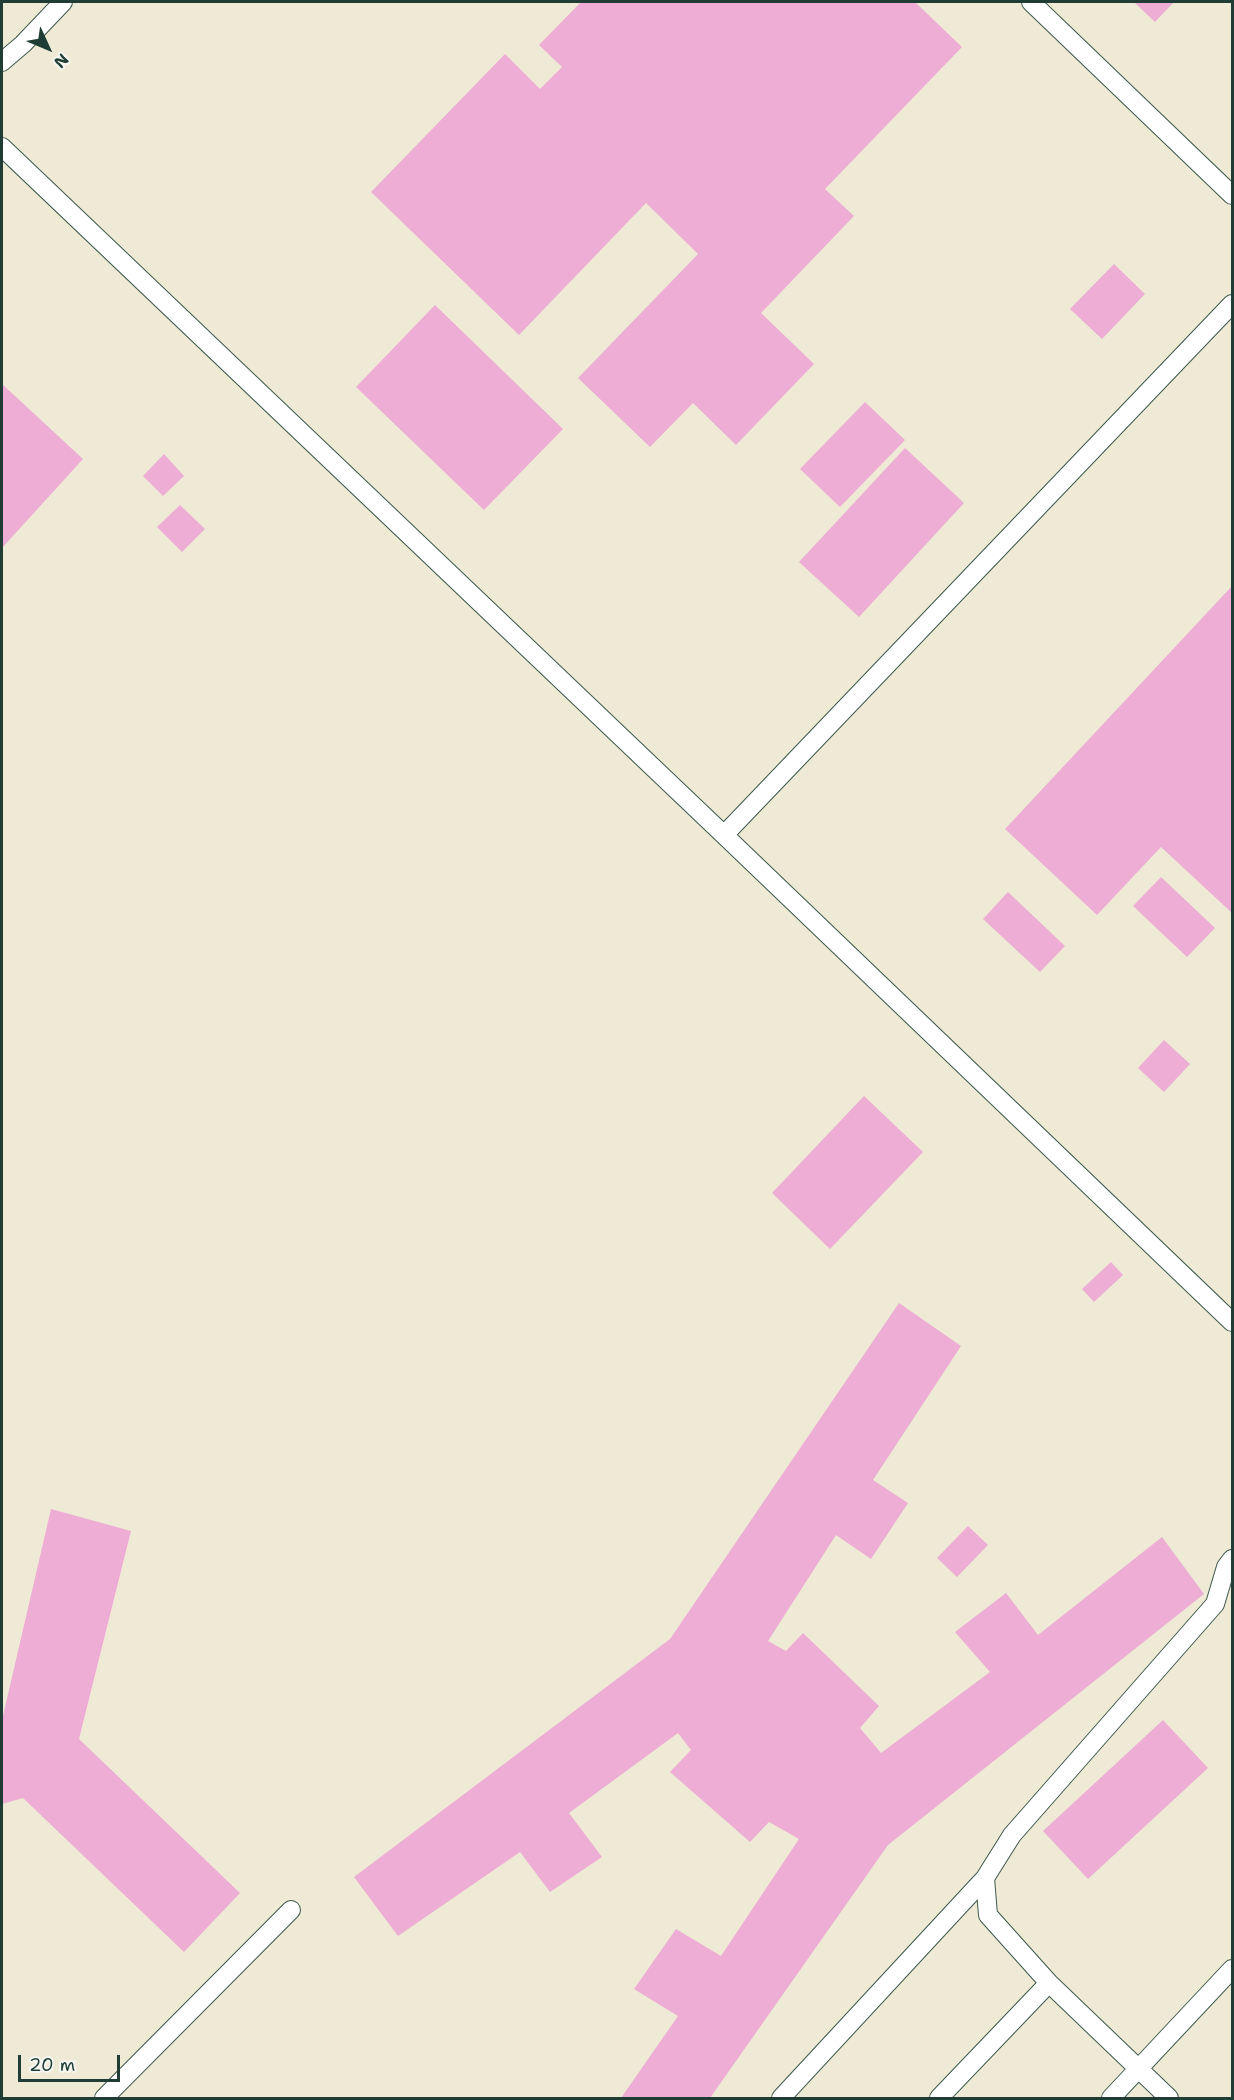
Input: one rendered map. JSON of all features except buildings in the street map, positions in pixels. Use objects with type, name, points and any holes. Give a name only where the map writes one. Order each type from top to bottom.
[{"type":"lane","points":[[2,62],[23,44],[63,2]]},
{"type":"lane","points":[[1031,2],[1233,195]]},
{"type":"lane","points":[[2,147],[1233,1322]]},
{"type":"lane","points":[[724,835],[1233,304]]},
{"type":"lane","points":[[781,2098],[985,1878],[1012,1835],[1215,1604],[1226,1568],[1233,1559]]},
{"type":"lane","points":[[985,1878],[988,1915],[1049,1983],[1168,2098]]},
{"type":"lane","points":[[104,2098],[291,1910]]},
{"type":"lane","points":[[1111,2098],[1233,1969]]},
{"type":"lane","points":[[939,2098],[1049,1983]]}]
